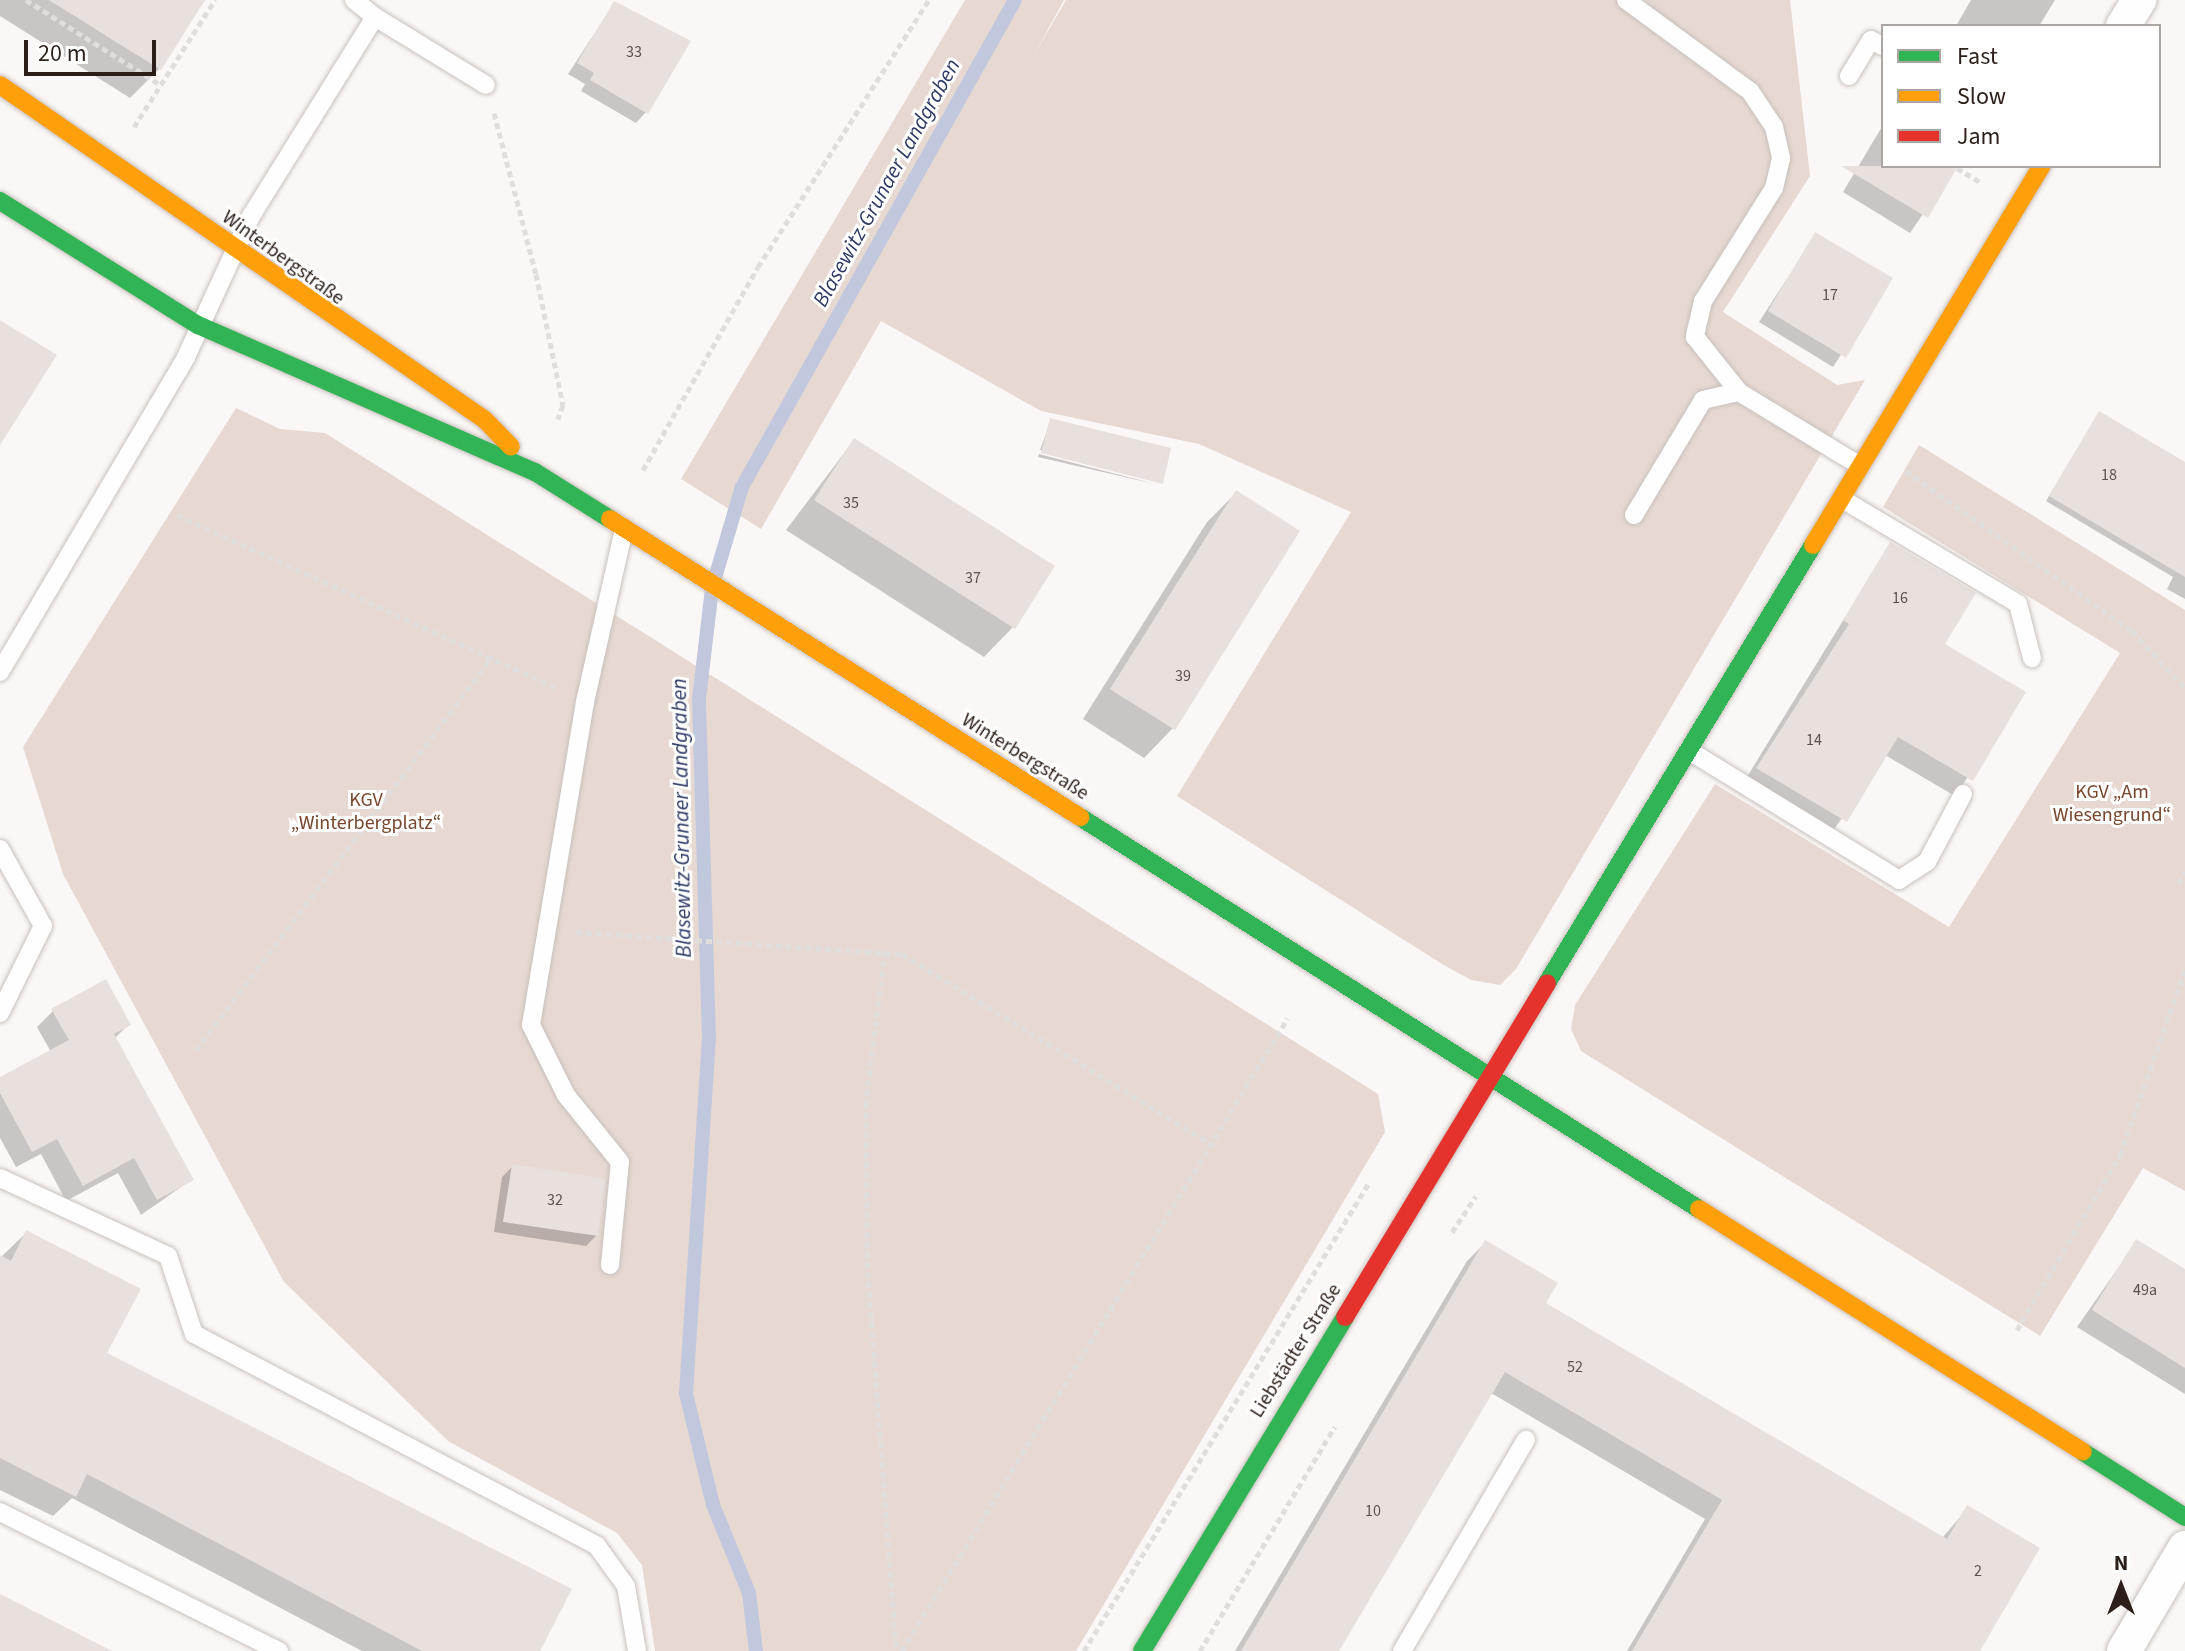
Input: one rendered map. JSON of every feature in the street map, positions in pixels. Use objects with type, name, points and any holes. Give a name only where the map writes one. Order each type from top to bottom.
[{"type":"main road","name":"Winterbergstraße","points":[[0,85],[233,250],[485,420],[535,472]]},
{"type":"main road","name":"Liebstädter Straße","points":[[1142,1651],[2041,168]]},
{"type":"main road","name":"Winterbergstraße","points":[[0,201],[198,325],[535,472],[2185,1517]]},
{"type":"street","points":[[2124,24],[2139,0]]},
{"type":"street","points":[[2124,1651],[2185,1548]]},
{"type":"lane","points":[[354,0],[375,17],[486,85]]},
{"type":"lane","points":[[1626,0],[1750,91],[1774,127],[1781,158],[1774,188],[1703,301],[1695,337],[1739,392],[1862,467]]},
{"type":"lane","points":[[0,672],[186,357],[233,250],[375,17]]},
{"type":"lane","points":[[1849,76],[1871,40],[1881,45]]},
{"type":"lane","points":[[1634,515],[1703,400],[1739,392]]},
{"type":"lane","points":[[1842,499],[2018,604],[2032,658]]},
{"type":"lane","points":[[610,1265],[620,1162],[566,1095],[531,1025],[543,931],[585,702],[625,528]]},
{"type":"lane","points":[[1688,750],[1899,880],[1927,862],[1963,794]]},
{"type":"lane","points":[[0,849],[43,926],[0,1013]]},
{"type":"lane","points":[[0,1178],[168,1256],[194,1334],[597,1546],[626,1586],[637,1651]]},
{"type":"lane","points":[[1402,1651],[1526,1440]]},
{"type":"lane","points":[[0,1512],[279,1651]]},
{"type":"path","points":[[26,0],[161,85]]},
{"type":"path","points":[[112,162],[215,0]]},
{"type":"path","points":[[643,470],[758,267],[929,0]]},
{"type":"path","points":[[486,85],[536,274],[563,405],[558,419]]},
{"type":"path","points":[[1957,168],[1974,178]]},
{"type":"path","points":[[1904,470],[2132,631],[2185,688]]},
{"type":"path","points":[[177,515],[585,702]]},
{"type":"path","points":[[196,1050],[492,657]]},
{"type":"path","points":[[2178,883],[2185,872]]},
{"type":"path","points":[[543,931],[885,951],[1216,1147]]},
{"type":"path","points":[[885,951],[866,1102],[867,1262],[899,1651]]},
{"type":"path","points":[[2017,1330],[2120,1155],[2185,970]]},
{"type":"path","points":[[899,1651],[1216,1147],[1288,1018]]},
{"type":"path","points":[[1084,1651],[1377,1169]]},
{"type":"path","points":[[1443,1247],[1476,1196]]},
{"type":"path","points":[[1200,1651],[1339,1420]]},
{"type":"green space","points":[[965,0],[1064,0],[1034,55],[1066,0],[1790,0],[1810,176],[1723,312],[1837,385],[1865,380],[1516,969],[1500,985],[1471,980],[1442,964],[1177,796],[1351,512],[1199,444],[1041,411],[881,321],[761,529],[681,479]]},
{"type":"green space","name":"KGV „Winterbergplatz“","points":[[236,408],[280,429],[325,433],[1378,1094],[1385,1132],[1076,1651],[655,1651],[642,1565],[617,1533],[448,1441],[284,1282],[63,874],[23,747]]},
{"type":"green space","name":"KGV „Am Wiesengrund“","points":[[1919,445],[2185,610],[2185,1191],[2143,1168],[2040,1336],[1581,1051],[1571,1029],[1575,1005],[1715,784],[1949,927],[2120,653],[1883,507]]},
{"type":"building","points":[[49,0],[205,0],[161,70]]},
{"type":"building","points":[[614,1],[691,41],[648,114],[590,80],[594,73],[577,63]]},
{"type":"building","points":[[1841,166],[1957,168],[1928,218]]},
{"type":"building","points":[[1815,232],[1893,278],[1846,358],[1768,311]]},
{"type":"building","points":[[0,320],[57,355],[0,445]]},
{"type":"building","points":[[2099,411],[2185,462],[2185,577],[2049,496]]},
{"type":"building","points":[[1050,418],[1171,448],[1163,484],[1041,453]]},
{"type":"building","points":[[854,438],[1055,566],[1015,629],[814,500]]},
{"type":"building","points":[[1236,490],[1300,531],[1175,730],[1110,689]]},
{"type":"building","points":[[1890,542],[1976,593],[1945,644],[2026,692],[1973,781],[1898,737],[1847,822],[1756,768],[1849,624],[1843,620]]},
{"type":"building","points":[[106,979],[131,1025],[114,1034],[194,1180],[157,1200],[134,1158],[83,1186],[57,1139],[32,1152],[0,1093],[0,1077],[69,1040],[51,1009]]},
{"type":"building","points":[[512,1164],[606,1179],[598,1236],[503,1222]]},
{"type":"building","points":[[26,1230],[141,1289],[107,1353],[572,1589],[540,1651],[422,1651],[87,1474],[76,1497],[0,1458],[0,1255],[11,1261]]},
{"type":"building","points":[[2136,1239],[2185,1269],[2185,1368],[2092,1310]]},
{"type":"building","points":[[1485,1240],[1558,1283],[1546,1303],[1947,1539],[1967,1505],[2040,1548],[1980,1651],[1632,1651],[1722,1500],[1505,1372],[1339,1651],[1241,1651]]},
{"type":"building","points":[[0,1594],[112,1651],[0,1651]]},
{"type":"waterway","name":"Blasewitz‐Grunaer Landgraben","points":[[756,1651],[749,1593],[713,1505],[686,1393],[709,1039],[699,699],[712,588],[742,487],[1015,0]]},
{"type":"traffic: fast","points":[[0,201],[198,325],[535,472],[610,519]]},
{"type":"traffic: fast","points":[[1547,983],[1813,545]]},
{"type":"traffic: fast","points":[[1080,817],[1699,1209]]},
{"type":"traffic: fast","points":[[1142,1651],[1345,1317]]},
{"type":"traffic: fast","points":[[2083,1452],[2185,1517]]},
{"type":"traffic: slow","points":[[0,85],[485,420],[511,447]]},
{"type":"traffic: slow","points":[[1813,545],[2041,168]]},
{"type":"traffic: slow","points":[[610,519],[1080,817]]},
{"type":"traffic: slow","points":[[1699,1209],[2083,1452]]},
{"type":"traffic: jam","points":[[1345,1317],[1547,983]]}]
